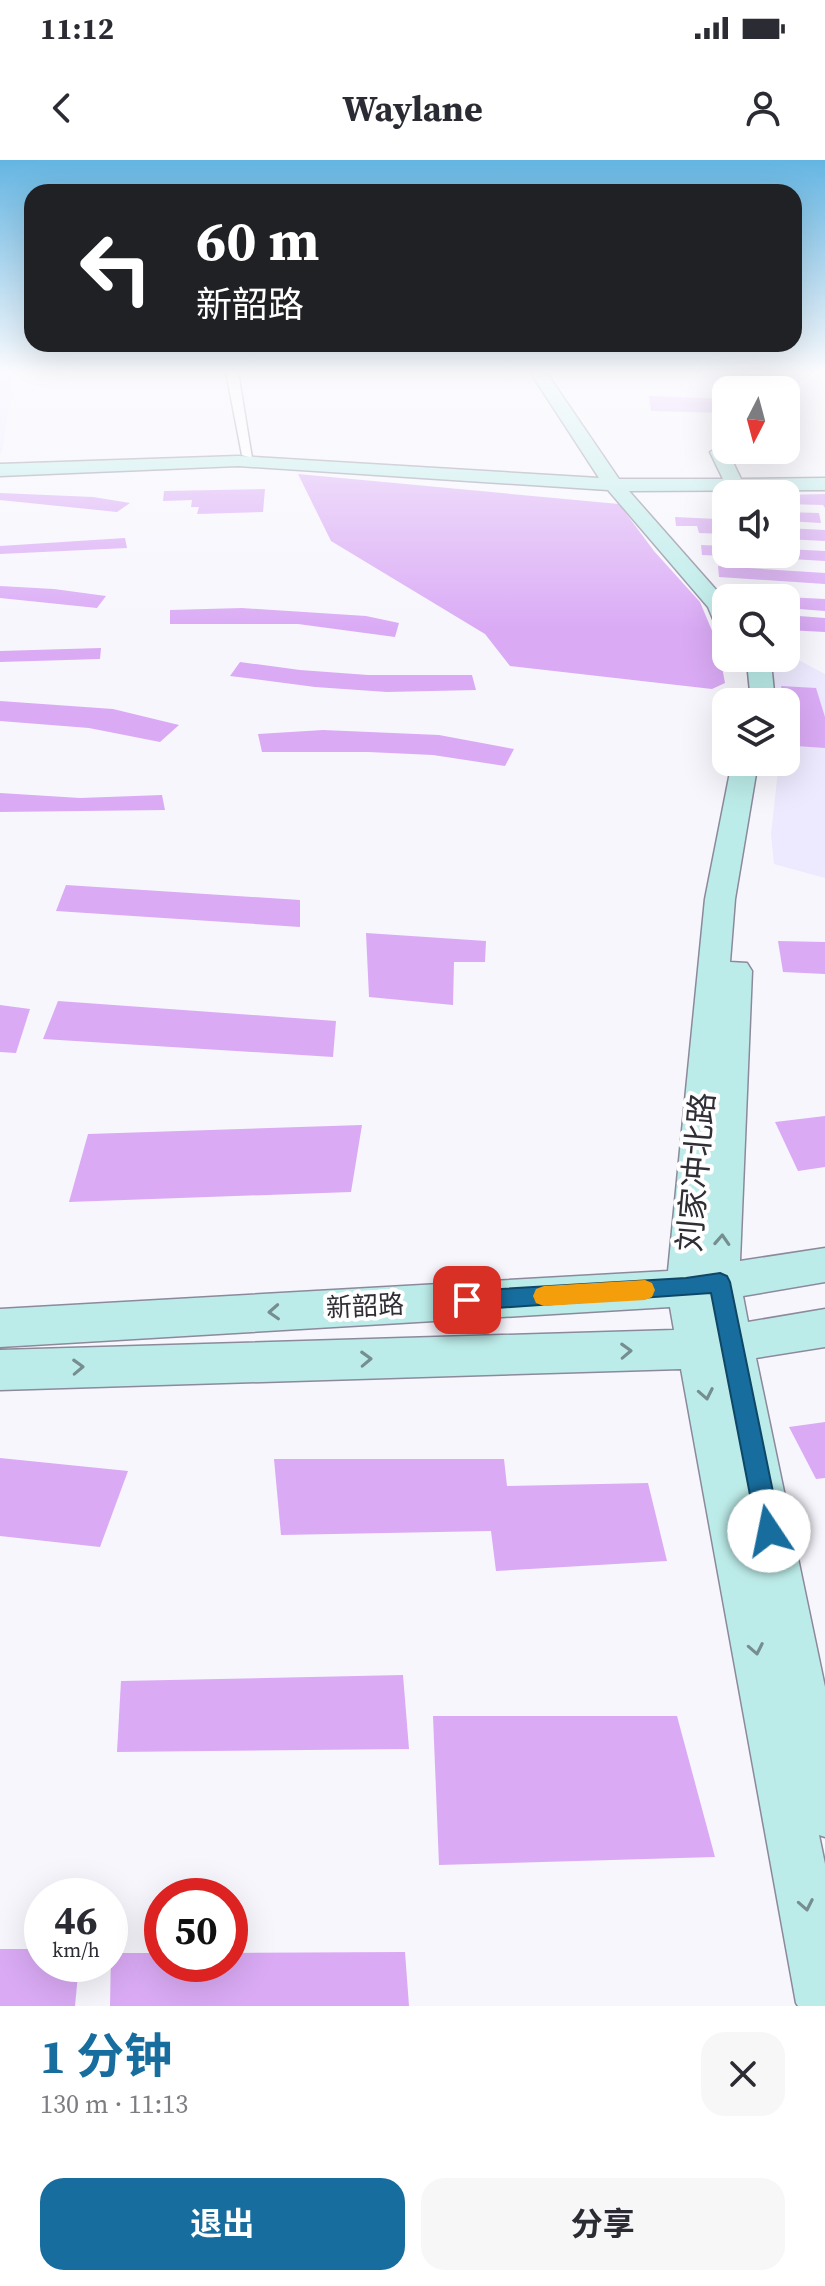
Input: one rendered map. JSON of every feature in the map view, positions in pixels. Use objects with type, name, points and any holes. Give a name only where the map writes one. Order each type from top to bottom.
[{"type":"main road","points":[[0,464],[161,458]]},
{"type":"main road","points":[[293,458],[621,481],[825,477]]},
{"type":"main road","points":[[604,458],[712,597]]},
{"type":"main road","points":[[606,458],[621,481],[713,584]]},
{"type":"main road","points":[[0,470],[238,461],[621,481],[825,484]]},
{"type":"main road","points":[[725,464],[732,478]]},
{"type":"main road","name":"刘家冲北路","points":[[742,776],[720,899],[703,1285],[825,2003]]},
{"type":"main road","name":"刘家冲北路","points":[[703,1285],[739,902],[761,776]]},
{"type":"main road","name":"新韶路","points":[[0,1328],[703,1285],[825,1265]]},
{"type":"main road","name":"新韶路","points":[[0,1370],[714,1346],[825,1328]]},
{"type":"main road","name":"刘家冲北路","points":[[714,1346],[825,1811]]},
{"type":"shaded area","points":[[800,661],[825,674],[825,878],[774,864],[771,834],[777,776],[800,776],[800,688],[773,688],[772,672],[800,672]]},
{"type":"building","points":[[298,474],[619,504],[654,551],[700,602],[712,631],[712,672],[723,672],[725,683],[712,689],[510,666],[485,634],[331,541]]},
{"type":"building","points":[[265,489],[263,512],[197,514],[199,507],[191,507],[192,500],[163,501],[164,491]]},
{"type":"building","points":[[0,493],[93,497],[130,503],[117,512],[0,500]]},
{"type":"building","points":[[825,494],[825,508],[823,505],[800,504],[800,495]]},
{"type":"building","points":[[800,512],[819,513],[821,523],[800,522]]},
{"type":"building","points":[[675,517],[712,519],[712,533],[699,533],[697,526],[676,526]]},
{"type":"building","points":[[800,529],[825,530],[825,541],[800,540]]},
{"type":"building","points":[[125,538],[127,548],[0,554],[0,546]]},
{"type":"building","points":[[701,545],[712,545],[712,555],[702,555]]},
{"type":"building","points":[[800,550],[825,551],[825,561],[800,560]]},
{"type":"building","points":[[718,568],[825,573],[825,584],[719,577]]},
{"type":"building","points":[[0,586],[106,596],[97,608],[0,598]]},
{"type":"building","points":[[800,598],[825,599],[825,611],[800,609]]},
{"type":"building","points":[[242,608],[366,616],[399,623],[395,637],[298,624],[170,624],[170,610]]},
{"type":"building","points":[[800,616],[825,618],[825,632],[800,631]]},
{"type":"building","points":[[101,648],[100,659],[0,662],[0,651]]},
{"type":"building","points":[[240,662],[368,675],[472,675],[476,690],[387,692],[230,676]]},
{"type":"building","points":[[781,686],[816,688],[825,717],[825,748],[800,746],[800,688]]},
{"type":"building","points":[[0,701],[113,709],[179,725],[160,742],[89,728],[0,721]]},
{"type":"building","points":[[323,730],[439,735],[514,749],[505,766],[433,755],[262,752],[258,734]]},
{"type":"building","points":[[0,793],[80,798],[162,795],[165,810],[0,812]]},
{"type":"building","points":[[66,885],[300,900],[300,927],[56,911]]},
{"type":"building","points":[[366,933],[486,941],[485,962],[454,962],[453,1005],[369,997]]},
{"type":"building","points":[[778,941],[825,942],[825,974],[783,972]]},
{"type":"building","points":[[58,1001],[336,1021],[333,1057],[43,1039]]},
{"type":"building","points":[[0,1005],[30,1009],[16,1053],[0,1052]]},
{"type":"building","points":[[825,1116],[825,1167],[798,1171],[775,1122]]},
{"type":"building","points":[[362,1125],[351,1192],[69,1202],[88,1134]]},
{"type":"building","points":[[825,1422],[825,1478],[816,1479],[789,1427]]},
{"type":"building","points":[[0,1458],[128,1471],[100,1547],[0,1536]]},
{"type":"building","points":[[274,1459],[504,1459],[507,1486],[648,1483],[667,1561],[496,1571],[491,1531],[281,1535]]},
{"type":"building","points":[[403,1675],[409,1749],[117,1752],[121,1681]]},
{"type":"building","points":[[433,1716],[677,1716],[715,1857],[439,1865]]},
{"type":"building","points":[[0,1949],[24,1949],[24,1982],[77,1982],[75,2006],[0,2006]]},
{"type":"building","points":[[405,1952],[409,2006],[110,2006],[110,1982],[128,1982],[128,1953],[144,1953],[144,1982],[248,1982],[248,1953]]},
{"type":"slow traffic","points":[[544,1296],[645,1290]]},
{"type":"route","points":[[467,1300],[686,1288],[720,1282],[769,1531]]}]
